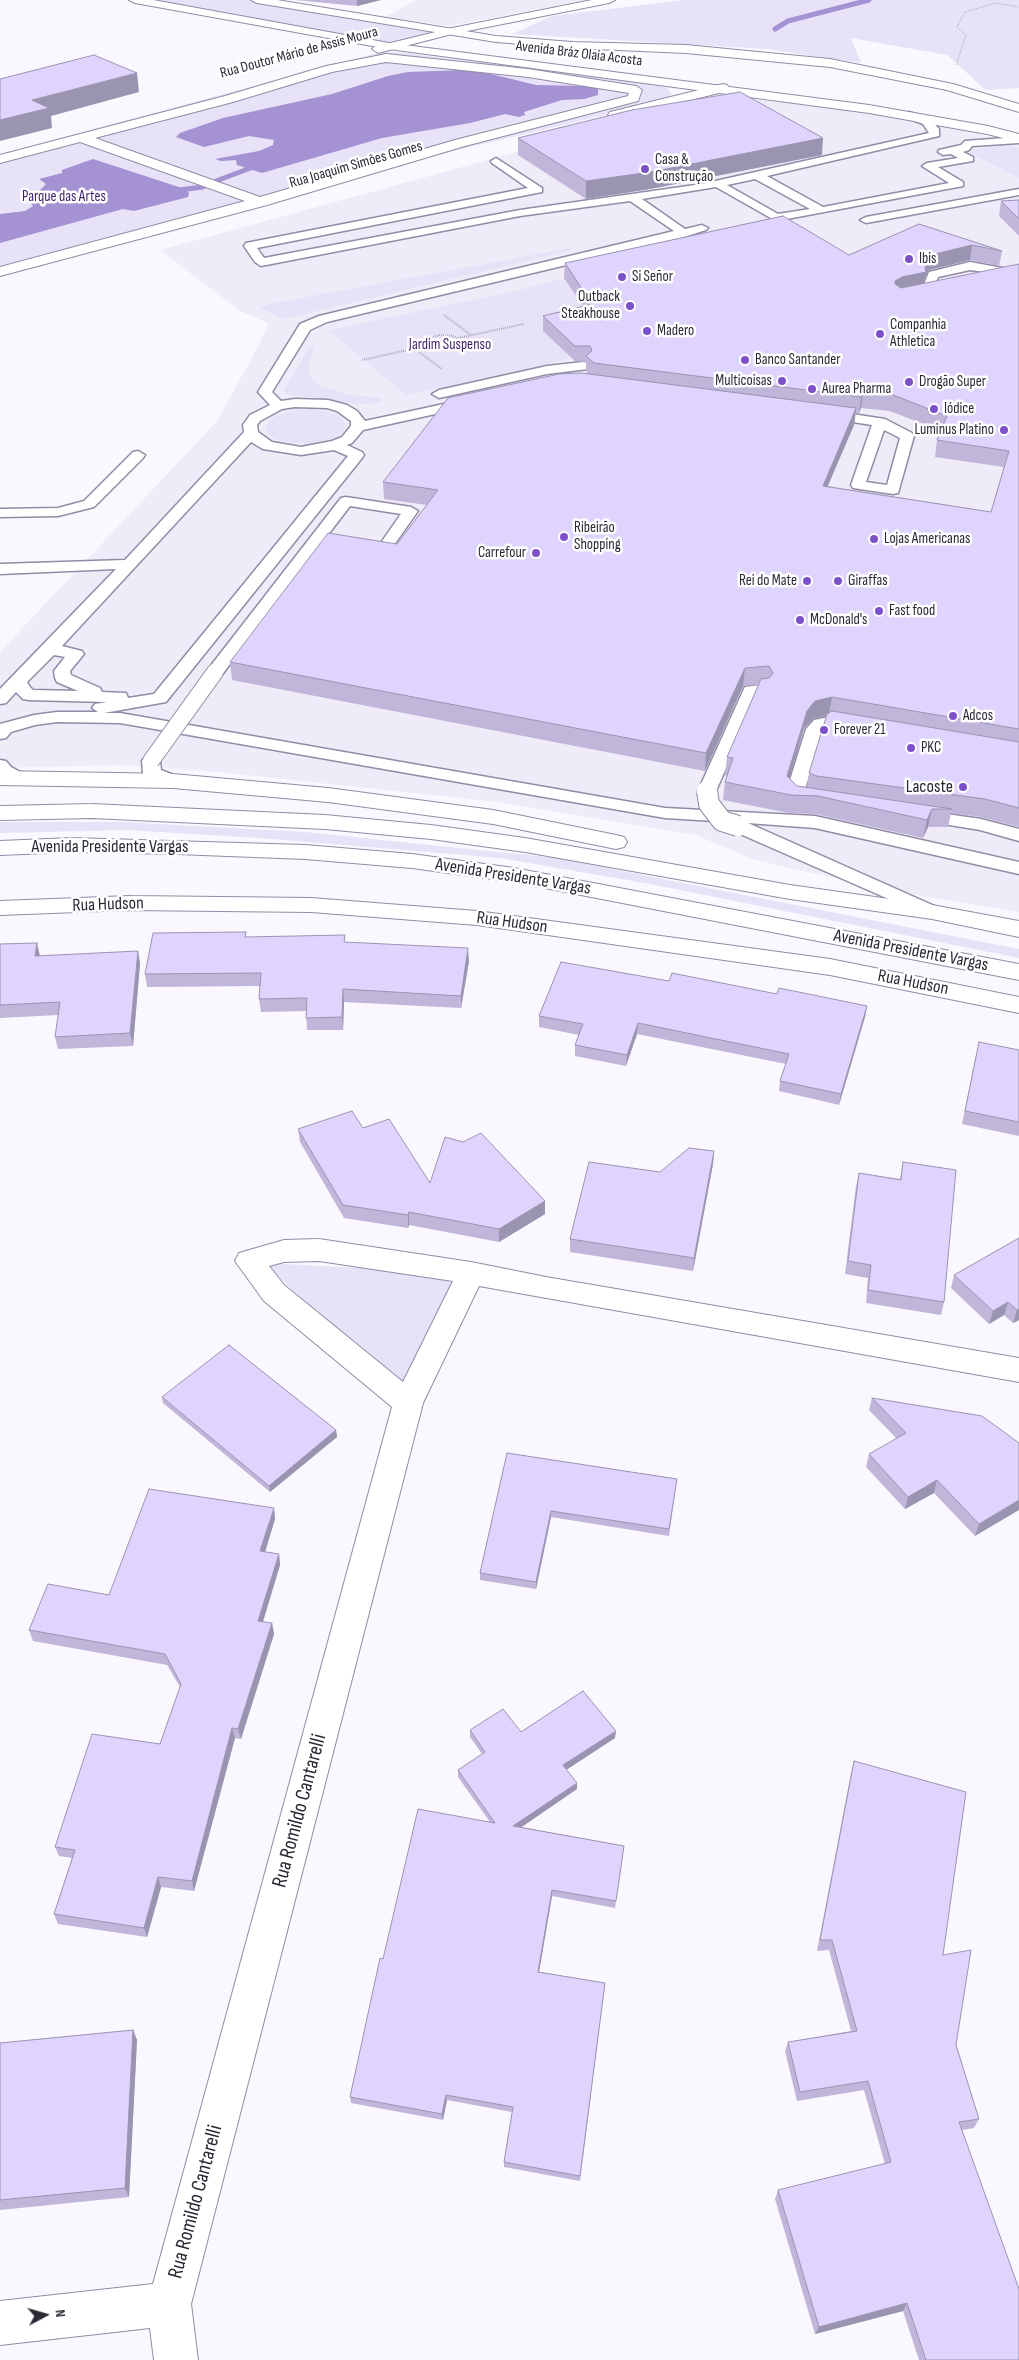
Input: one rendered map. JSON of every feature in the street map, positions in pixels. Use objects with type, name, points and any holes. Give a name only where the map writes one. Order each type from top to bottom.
[{"type":"street","name":"Avenida Bráz Olaia Acosta","points":[[135,0],[390,46],[565,70],[723,88],[909,114],[990,121],[1019,139]]},
{"type":"street","name":"Avenida Bráz Olaia Acosta","points":[[257,0],[496,38],[572,45],[674,48],[830,63],[949,87],[1019,108]]},
{"type":"street","name":"Rua Doutor Mário de Assis Moura","points":[[0,150],[390,46],[452,31],[610,0]]},
{"type":"street","points":[[493,24],[496,38]]},
{"type":"street","points":[[565,70],[588,64],[595,58],[587,50],[572,45]]},
{"type":"street","points":[[632,77],[623,69],[625,62],[651,52],[674,48]]},
{"type":"street","points":[[0,159],[40,148],[116,135],[142,121],[330,69],[386,58],[528,73],[636,90],[634,98],[460,143],[266,204],[0,272]]},
{"type":"street","name":"Rua Joaquim Simões Gomes","points":[[0,282],[266,204],[429,161],[723,88]]},
{"type":"street","points":[[990,121],[1019,114]]},
{"type":"street","points":[[85,139],[266,204]]},
{"type":"street","points":[[0,168],[21,154]]},
{"type":"street","points":[[9,778],[172,782],[328,795],[493,816],[772,875],[790,892]]},
{"type":"street","name":"Avenida Presidente Vargas","points":[[0,813],[92,811],[335,823],[526,845],[790,892],[932,912],[1019,929]]},
{"type":"street","name":"Avenida Presidente Vargas","points":[[0,848],[72,845],[206,848],[305,852],[421,862],[514,875],[1019,972]]},
{"type":"street","name":"Rua Hudson","points":[[0,908],[130,903],[311,905],[477,918],[830,967],[1019,1005]]},
{"type":"street","points":[[408,1403],[294,1312],[274,1293],[249,1261],[284,1251],[319,1250],[471,1273],[546,1288],[1019,1370]]},
{"type":"street","name":"Rua Romildo Cantarelli","points":[[176,2360],[169,2304],[408,1403],[471,1273]]},
{"type":"street","points":[[0,2324],[169,2304]]},
{"type":"lane","points":[[496,160],[538,190],[250,246],[261,262],[492,218],[656,195],[718,184],[759,176],[836,156],[929,137],[935,134],[934,129],[927,122],[909,114]]},
{"type":"lane","points":[[759,176],[856,164],[859,160],[868,158],[954,143],[1019,139]]},
{"type":"lane","points":[[930,154],[965,148],[969,143]]},
{"type":"lane","points":[[718,184],[776,218],[959,184],[927,166],[968,159],[952,150]]},
{"type":"lane","points":[[759,176],[821,211]]},
{"type":"lane","points":[[866,220],[1019,192]]},
{"type":"lane","points":[[656,195],[672,206]]},
{"type":"lane","points":[[634,198],[684,233]]},
{"type":"lane","points":[[278,406],[265,392],[305,327],[323,320],[532,267],[702,228],[687,217]]},
{"type":"lane","points":[[945,288],[922,293],[933,275],[970,266],[1017,274]]},
{"type":"lane","points":[[980,281],[1017,274]]},
{"type":"lane","points":[[430,396],[547,370],[583,366]]},
{"type":"lane","points":[[358,427],[480,400]]},
{"type":"lane","points":[[303,403],[328,404],[352,414],[358,420],[358,427],[351,437],[336,445],[301,451],[284,450],[257,440],[251,433],[250,425],[255,418],[278,406],[303,403]]},
{"type":"lane","points":[[352,414],[372,410]]},
{"type":"lane","points":[[808,412],[880,422],[907,436],[893,490],[858,485],[880,422]]},
{"type":"lane","points":[[0,699],[50,649],[251,433]]},
{"type":"lane","points":[[3,731],[20,715],[35,710],[160,698],[357,456],[336,445]]},
{"type":"lane","points":[[0,513],[58,512],[89,504],[138,455]]},
{"type":"lane","points":[[172,782],[152,772],[151,761],[215,672],[346,501],[411,511],[384,549],[317,539]]},
{"type":"lane","points":[[0,569],[129,564]]},
{"type":"lane","points":[[50,649],[76,654],[62,671],[63,678],[105,702],[120,718]]},
{"type":"lane","points":[[18,681],[23,690],[29,695],[105,702]]},
{"type":"lane","points":[[761,690],[751,691],[707,791],[708,804],[722,821],[738,826],[932,912]]},
{"type":"lane","points":[[3,731],[57,717],[120,718],[665,813],[816,822],[1019,868]]},
{"type":"lane","points":[[831,804],[801,798],[795,793],[798,778],[815,729],[820,724],[829,722],[872,729]]},
{"type":"lane","points":[[0,765],[9,778]]},
{"type":"lane","points":[[904,814],[981,825],[1019,835]]},
{"type":"path","points":[[949,87],[966,35],[957,27],[965,12],[996,3],[1019,7]]},
{"type":"path","points":[[440,313],[471,335]]},
{"type":"path","points":[[426,346],[426,339],[433,336],[444,335],[458,338],[524,324]]},
{"type":"path","points":[[362,360],[426,346],[440,350],[452,349],[460,345],[461,343],[458,338]]},
{"type":"path","points":[[415,348],[445,372]]},
{"type":"shaded area","points":[[416,0],[587,0],[449,26],[385,17]]},
{"type":"shaded area","points":[[463,70],[491,74],[536,85],[585,86],[598,89],[598,95],[584,99],[562,100],[524,112],[525,115],[519,117],[505,114],[470,123],[382,138],[262,173],[237,165],[236,160],[221,161],[215,159],[259,151],[273,145],[274,140],[249,136],[204,147],[176,137],[180,133],[223,118],[332,94],[388,76],[408,72]]},
{"type":"shaded area","name":"Ribeirão Shopping","points":[[748,99],[811,105],[927,122],[1019,144],[1019,912],[921,896],[789,868],[752,859],[696,835],[498,802],[217,772],[120,765],[0,768],[0,652],[217,421],[260,343],[268,323],[240,311],[160,250],[633,120]]},
{"type":"shaded area","points":[[93,159],[185,189],[189,193],[188,197],[134,211],[123,209],[0,243],[0,214],[25,211],[33,206],[31,203],[39,201],[38,198],[33,197],[46,184],[39,179],[62,173],[62,170]]},
{"type":"green space","points":[[138,0],[257,0],[452,31],[389,46]]},
{"type":"green space","points":[[684,0],[1019,0],[1019,88],[986,90],[947,55],[851,38],[861,63],[767,49],[512,34],[552,16]]},
{"type":"green space","name":"Parque das Artes","points":[[381,52],[397,52],[655,84],[667,88],[672,94],[665,101],[428,157],[0,277],[0,154]]},
{"type":"green space","points":[[1002,144],[1019,148],[1019,178],[966,151]]},
{"type":"green space","points":[[571,248],[573,250],[288,318],[281,318],[261,308],[264,305]]},
{"type":"green space","name":"Jardim Suspenso","points":[[573,276],[593,306],[572,358],[460,384],[406,395],[329,330],[512,292]]},
{"type":"green space","points":[[309,347],[314,348],[308,368],[310,377],[320,386],[345,394],[382,398],[381,402],[357,405],[286,394],[284,391]]},
{"type":"green space","points":[[309,409],[332,413],[340,417],[345,427],[335,438],[310,444],[284,442],[273,438],[267,433],[266,427],[269,421],[276,416],[297,410]]},
{"type":"green space","points":[[0,822],[122,822],[305,832],[556,858],[1019,949],[1019,958],[650,884],[500,858],[260,838],[127,830],[0,833]]},
{"type":"green space","points":[[264,1263],[460,1273],[406,1395]]},
{"type":"building","points":[[94,55],[137,73],[32,100],[49,108],[0,120],[0,79]]},
{"type":"building","name":"Casa & Construção","points":[[740,92],[823,138],[651,172],[586,181],[518,138],[632,110]]},
{"type":"building","points":[[1019,200],[1019,219],[1001,201]]},
{"type":"building","points":[[783,216],[849,255],[919,224],[1002,251],[972,245],[931,255],[925,268],[926,272],[902,277],[895,281],[895,284],[901,288],[1019,264],[1019,729],[832,697],[815,701],[807,711],[787,776],[797,786],[952,809],[932,809],[927,820],[818,796],[791,795],[725,782],[733,758],[727,757],[761,679],[769,678],[773,673],[769,666],[745,668],[706,753],[230,662],[328,533],[397,544],[438,490],[383,482],[448,398],[559,374],[581,373],[856,408],[823,486],[991,512],[1009,451],[937,440],[947,416],[893,395],[863,392],[861,397],[594,363],[586,356],[592,351],[590,346],[575,346],[543,316],[592,304],[565,263]]},
{"type":"building","points":[[832,711],[1019,742],[1019,808],[985,799],[817,776],[809,773],[827,714]]},
{"type":"building","points":[[246,932],[245,937],[345,935],[344,942],[468,948],[461,996],[343,989],[342,1017],[306,1018],[307,998],[259,999],[261,973],[145,974],[153,933]]},
{"type":"building","points":[[37,943],[35,956],[138,951],[130,1033],[55,1037],[60,1002],[0,1005],[0,944]]},
{"type":"building","points":[[561,962],[669,981],[672,973],[777,994],[779,988],[867,1006],[841,1094],[780,1081],[789,1054],[638,1023],[627,1055],[575,1045],[583,1024],[539,1016]]},
{"type":"building","points":[[979,1042],[1019,1050],[1019,1122],[965,1111]]},
{"type":"building","points":[[352,1111],[363,1128],[389,1119],[430,1183],[445,1137],[463,1142],[481,1133],[545,1201],[499,1229],[409,1212],[408,1215],[343,1205],[298,1129]]},
{"type":"building","points":[[689,1148],[714,1151],[694,1258],[570,1239],[589,1162],[660,1172]]},
{"type":"building","points":[[903,1162],[956,1170],[944,1302],[868,1290],[871,1265],[848,1261],[859,1173],[901,1180]]},
{"type":"building","points":[[1019,1238],[1019,1309],[1017,1310],[1008,1302],[993,1311],[954,1275]]},
{"type":"building","points":[[229,1345],[336,1430],[269,1486],[162,1397]]},
{"type":"building","points":[[872,1398],[982,1416],[1019,1443],[1019,1500],[979,1524],[937,1480],[908,1497],[869,1454],[906,1433]]},
{"type":"building","points":[[507,1453],[677,1479],[669,1529],[551,1511],[536,1582],[480,1573]]},
{"type":"building","points":[[149,1489],[274,1508],[260,1551],[279,1554],[258,1621],[272,1623],[238,1729],[232,1728],[192,1881],[158,1877],[144,1928],[54,1914],[75,1850],[55,1847],[92,1734],[160,1744],[181,1684],[165,1654],[29,1630],[48,1584],[109,1595]]},
{"type":"building","points":[[583,1691],[616,1731],[563,1765],[577,1783],[513,1826],[624,1846],[616,1901],[552,1890],[538,1972],[605,1983],[580,2176],[504,2162],[513,2107],[446,2095],[442,2114],[350,2097],[380,1958],[383,1959],[418,1809],[495,1823],[458,1770],[485,1752],[470,1730],[503,1709],[521,1732]]},
{"type":"building","points":[[854,1761],[966,1792],[943,1955],[971,1950],[956,2045],[979,2119],[959,2122],[1019,2289],[1019,2360],[926,2360],[907,2303],[819,2327],[778,2190],[891,2162],[868,2081],[800,2092],[788,2042],[857,2031],[832,1940],[820,1940]]},
{"type":"building","points":[[133,2030],[125,2188],[0,2200],[0,2043]]},
{"type":"waterway","points":[[775,29],[788,21],[869,0]]},
{"type":"waterway","points":[[216,181],[261,164]]},
{"type":"waterway","points":[[171,191],[203,187]]},
{"type":"place","name":"Casa & Construção","points":[[645,169]]},
{"type":"place","name":"Ibis","points":[[909,259]]},
{"type":"place","name":"Si Señor","points":[[622,277]]},
{"type":"place","name":"Outback Steakhouse","points":[[630,306]]},
{"type":"place","name":"Madero","points":[[647,331]]},
{"type":"place","name":"Companhia Athletica","points":[[880,334]]},
{"type":"place","name":"Banco Santander","points":[[745,360]]},
{"type":"place","name":"Multicoisas","points":[[782,381]]},
{"type":"place","name":"Drogão Super","points":[[909,382]]},
{"type":"place","name":"Aurea Pharma","points":[[812,389]]},
{"type":"place","name":"Iódice","points":[[934,409]]},
{"type":"place","name":"Luminus Platino","points":[[1004,430]]},
{"type":"place","name":"Ribeirão Shopping","points":[[564,537]]},
{"type":"place","name":"Lojas Americanas","points":[[874,539]]},
{"type":"place","name":"Carrefour","points":[[536,553]]},
{"type":"place","name":"Rei do Mate","points":[[807,581]]},
{"type":"place","name":"Giraffas","points":[[838,581]]},
{"type":"place","name":"Fast food","points":[[879,611]]},
{"type":"place","name":"McDonald's","points":[[800,620]]},
{"type":"place","name":"Adcos","points":[[953,716]]},
{"type":"place","name":"Forever 21","points":[[824,730]]},
{"type":"place","name":"PKC","points":[[911,748]]},
{"type":"place","name":"Lacoste","points":[[963,787]]}]
